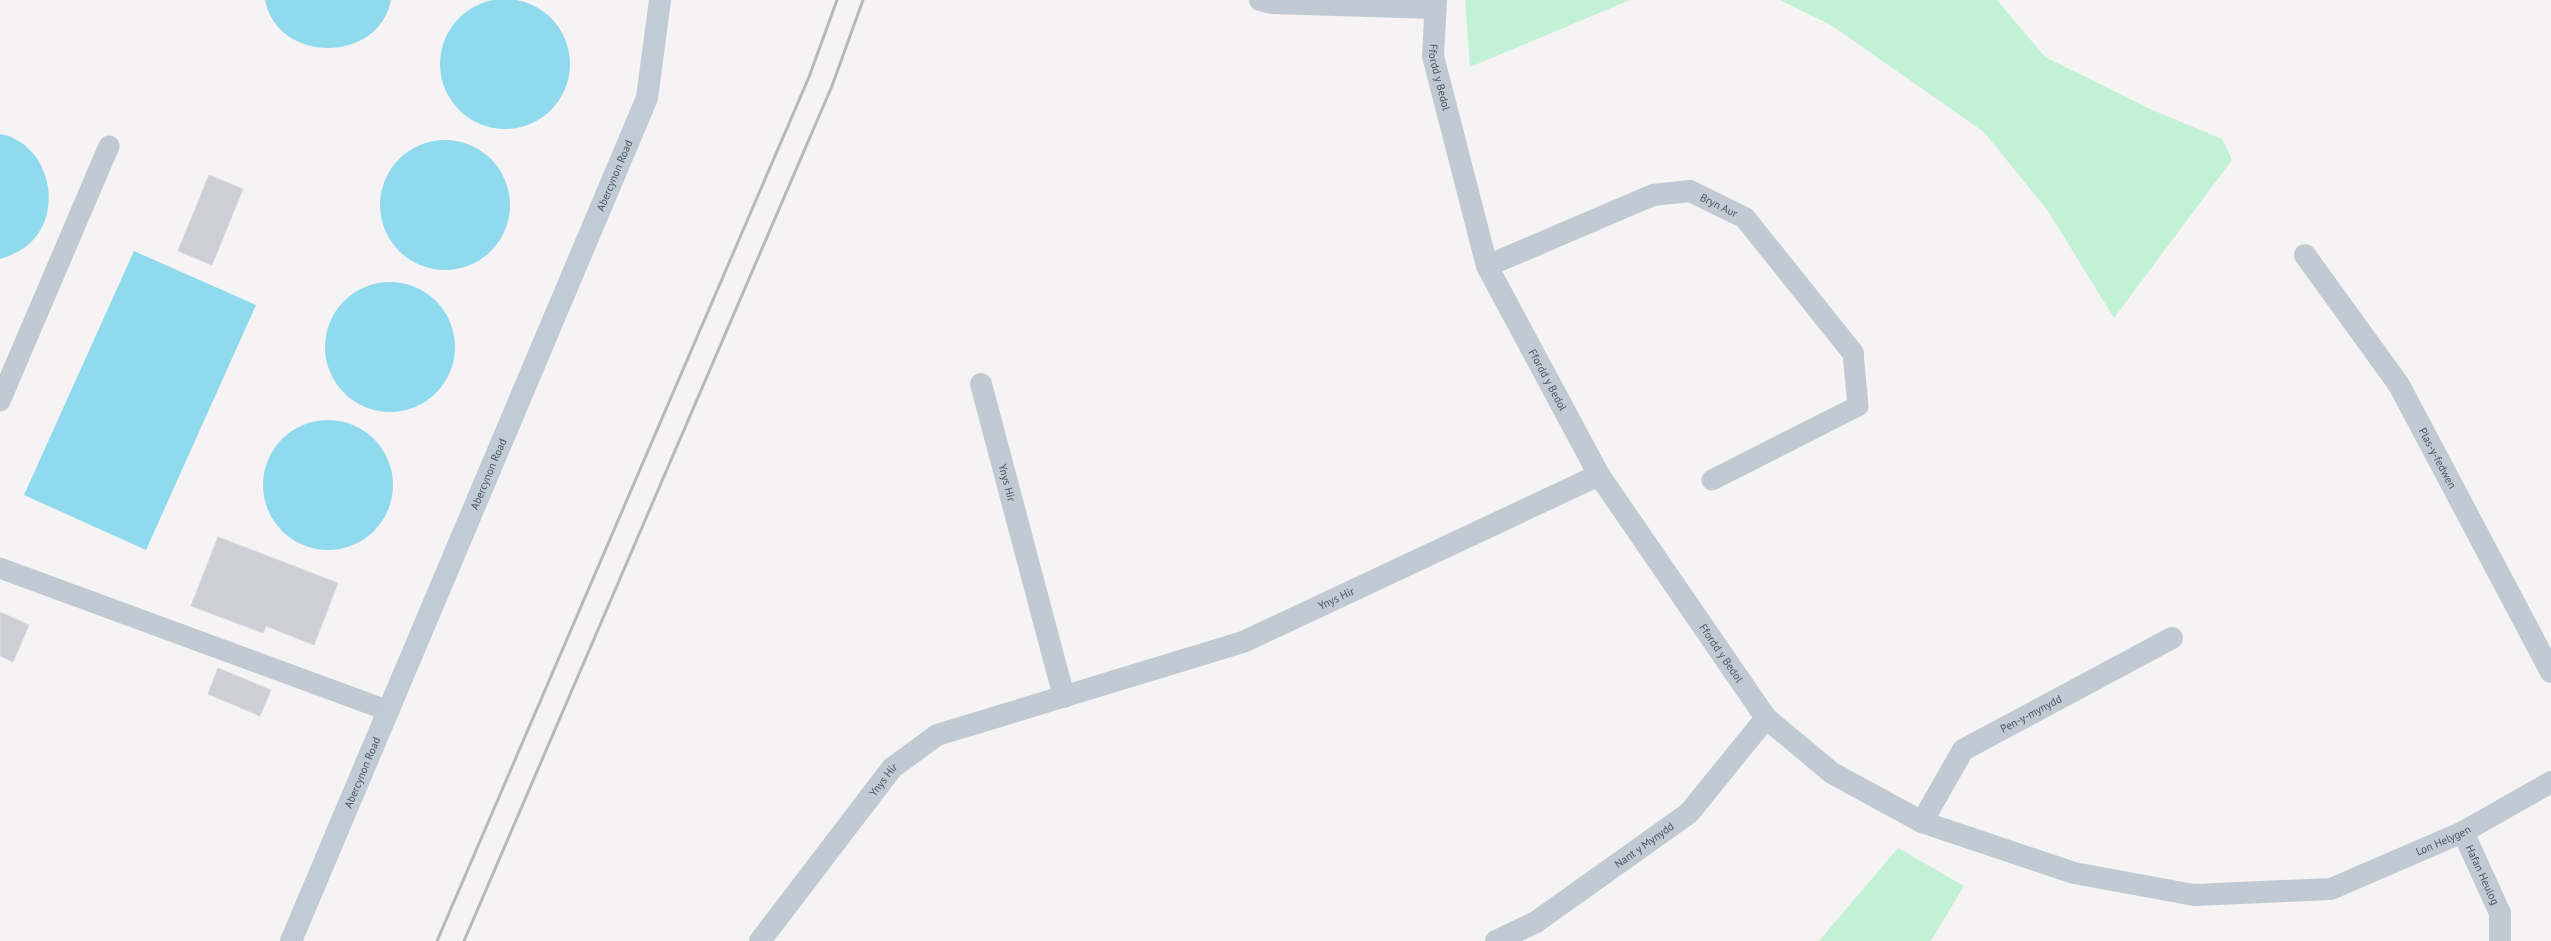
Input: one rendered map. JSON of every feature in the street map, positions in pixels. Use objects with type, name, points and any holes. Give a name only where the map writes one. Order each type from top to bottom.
[{"type":"street","name":"Abercynon Road","points":[[291,941],[647,98],[660,0]]},
{"type":"street","points":[[1260,0],[1271,3],[1435,4]]},
{"type":"street","name":"Ffordd y Bedol","points":[[1435,4],[1432,56],[1487,266],[1599,475],[1766,718],[1832,772],[1922,822],[2074,873],[2194,895],[2331,889]]},
{"type":"street","name":"Bryn Aur","points":[[1487,266],[1653,195],[1690,191],[1745,218],[1853,353]]},
{"type":"street","name":"Plas-y-fedwen","points":[[2305,255],[2399,386],[2551,672]]},
{"type":"street","name":"Ynys Hir","points":[[981,384],[1064,697]]},
{"type":"street","name":"Ynys Hir","points":[[760,941],[892,768],[937,735],[1243,642],[1599,475]]},
{"type":"street","name":"Pen-y-mynydd","points":[[1922,822],[1963,750],[2172,638]]},
{"type":"street","name":"Nant y Mynydd","points":[[1496,941],[1536,922],[1689,813],[1766,718]]},
{"type":"street","name":"Lon Helygen","points":[[2331,889],[2463,832],[2551,782]]},
{"type":"street","name":"Hafan Heulog","points":[[2463,832],[2500,913],[2500,941]]},
{"type":"lane","points":[[0,401],[109,146]]},
{"type":"lane","points":[[1712,480],[1858,406],[1853,353]]},
{"type":"lane","points":[[0,568],[389,711]]},
{"type":"green space","points":[[1465,0],[1630,0],[1470,67]]},
{"type":"green space","points":[[1780,0],[1997,0],[2045,57],[2150,109],[2222,139],[2232,160],[2114,318],[2048,211],[1984,132],[1831,25]]},
{"type":"green space","points":[[1898,848],[1964,886],[1931,941],[1819,941]]},
{"type":"water","points":[[505,-1],[530,4],[551,18],[565,39],[570,64],[565,89],[551,110],[530,124],[505,129],[480,124],[459,110],[445,89],[440,64],[445,39],[459,18],[480,4]]},
{"type":"water","points":[[265,0],[391,0],[383,21],[368,36],[349,45],[328,48],[307,45],[288,36],[273,21]]},
{"type":"water","points":[[0,134],[16,139],[29,149],[39,162],[46,177],[49,193],[48,209],[43,225],[34,239],[18,252],[0,259]]},
{"type":"water","points":[[445,140],[470,145],[491,159],[505,180],[510,205],[505,230],[491,251],[470,265],[445,270],[420,265],[399,251],[385,230],[380,205],[385,180],[399,159],[420,145]]},
{"type":"water","points":[[134,251],[256,305],[146,550],[24,495]]},
{"type":"water","points":[[390,282],[415,287],[436,301],[450,322],[455,347],[450,372],[436,393],[415,407],[390,412],[365,407],[344,393],[330,372],[325,347],[330,322],[344,301],[365,287]]},
{"type":"water","points":[[328,420],[353,425],[374,439],[388,460],[393,485],[388,510],[374,531],[353,545],[328,550],[303,545],[282,531],[268,510],[263,485],[268,460],[282,439],[303,425]]},
{"type":"building","points":[[209,175],[243,189],[212,265],[178,251]]},
{"type":"building","points":[[218,537],[338,583],[314,645],[266,626],[263,633],[191,606]]},
{"type":"building","points":[[0,612],[29,625],[13,662],[0,656]]},
{"type":"building","points":[[218,668],[271,690],[260,716],[208,694]]},
{"type":"railway","points":[[437,941],[809,77],[837,0]]},
{"type":"railway","points":[[464,941],[832,86],[863,0]]}]
